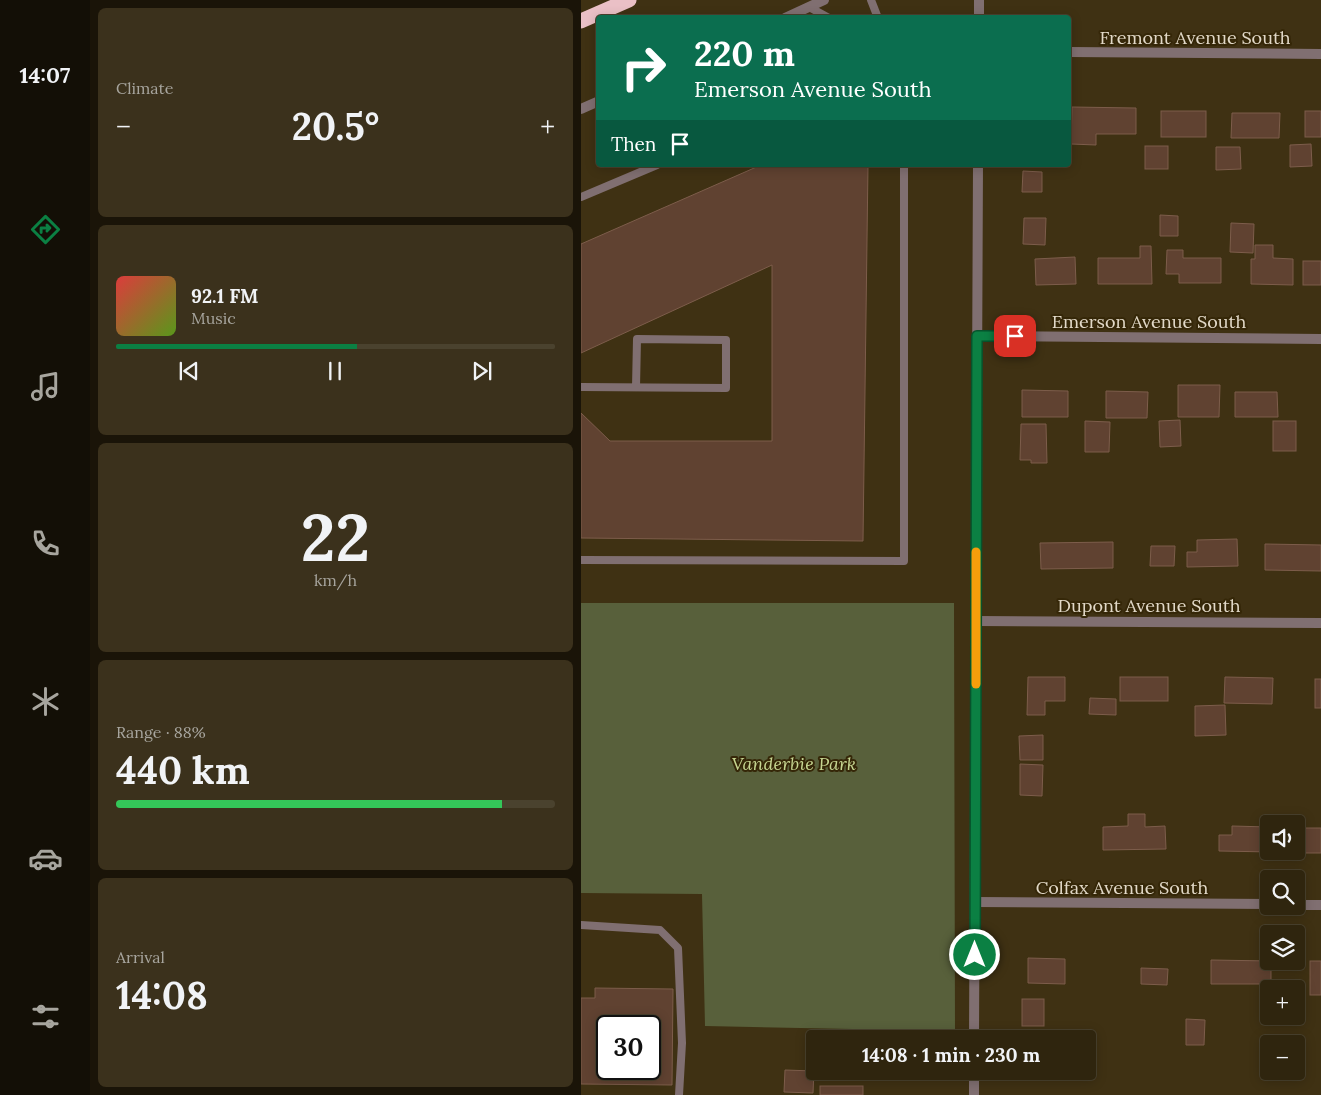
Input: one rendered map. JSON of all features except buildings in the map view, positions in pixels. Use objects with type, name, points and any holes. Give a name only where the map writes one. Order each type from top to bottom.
[{"type":"highway","points":[[581,21],[629,0]]},
{"type":"street","points":[[792,15],[824,0]]},
{"type":"street","points":[[979,0],[979,15]]},
{"type":"street","name":"Fremont Avenue South","points":[[1071,52],[1321,54]]},
{"type":"street","points":[[581,109],[596,102]]},
{"type":"street","points":[[975,1030],[978,167]]},
{"type":"street","name":"Emerson Avenue South","points":[[977,336],[1321,339]]},
{"type":"street","name":"Dupont Avenue South","points":[[976,621],[1321,623]]},
{"type":"street","name":"Colfax Avenue South","points":[[975,902],[1260,904]]},
{"type":"street","points":[[1305,905],[1321,905]]},
{"type":"street","points":[[974,1080],[974,1095]]},
{"type":"lane","points":[[871,0],[878,15]]},
{"type":"lane","points":[[809,7],[824,15]]},
{"type":"lane","points":[[581,197],[652,167]]},
{"type":"lane","points":[[581,560],[904,562],[904,167]]},
{"type":"lane","points":[[581,386],[636,387],[726,388],[726,340],[637,339],[636,387]]},
{"type":"lane","points":[[581,925],[660,930],[678,948],[681,1043],[679,1095]]},
{"type":"green space","name":"Vanderbie Park","points":[[581,603],[954,603],[955,1030],[705,1026],[702,894],[581,893]]},
{"type":"slow traffic","points":[[976,552],[976,684]]},
{"type":"route","points":[[975,955],[977,336],[1015,336]]}]
